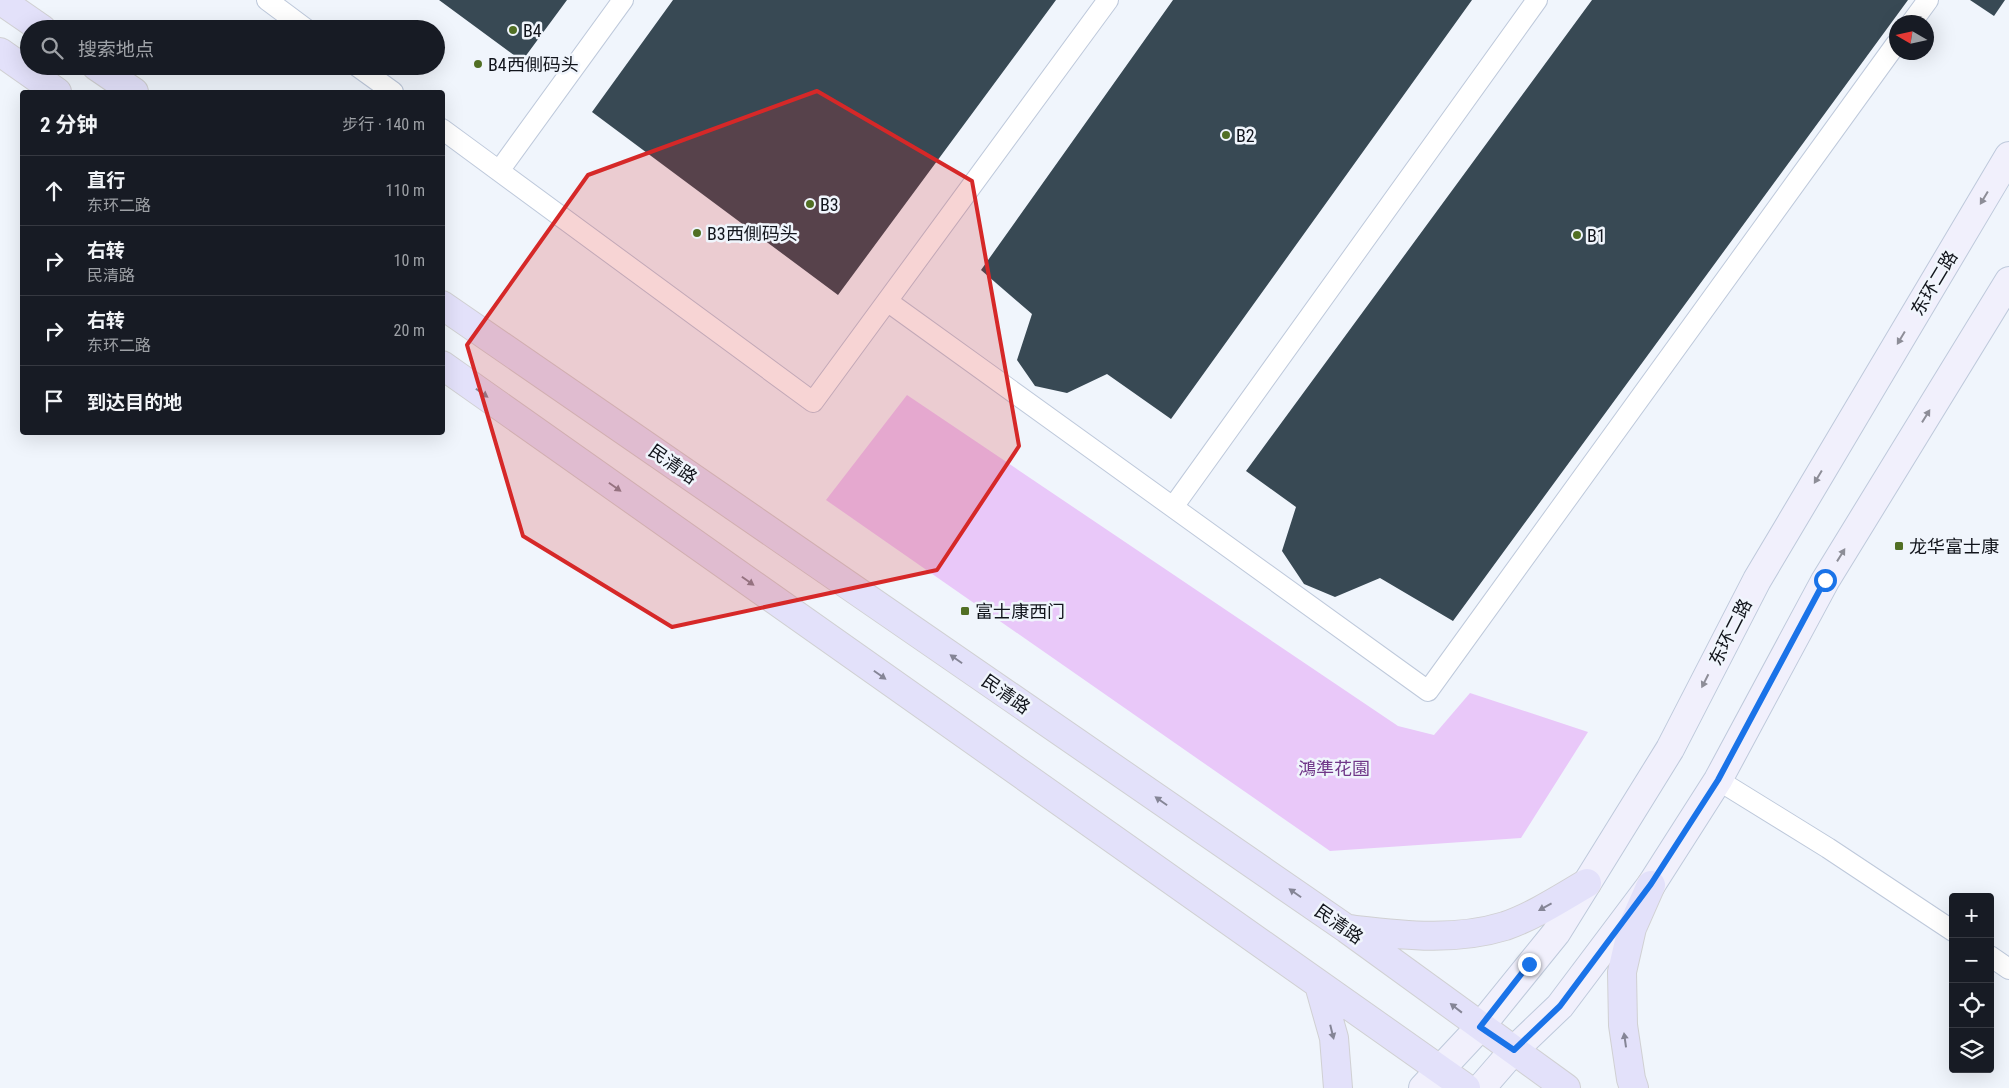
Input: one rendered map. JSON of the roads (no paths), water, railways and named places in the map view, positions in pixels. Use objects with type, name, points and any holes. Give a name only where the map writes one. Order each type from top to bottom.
[{"type":"main road","points":[[0,0],[29,20]]},
{"type":"main road","points":[[0,52],[20,66]]},
{"type":"main road","points":[[33,75],[54,90]]},
{"type":"main road","points":[[109,75],[131,90]]},
{"type":"main road","name":"东环二路","points":[[1431,1079],[1480,1027],[1556,933],[1587,884],[1670,749],[1757,580],[2009,156]]},
{"type":"main road","points":[[1481,1088],[1514,1050],[1560,1006],[1651,884],[1718,780],[1825,580],[2009,281]]},
{"type":"main road","name":"民清路","points":[[445,307],[1347,929],[1566,1088]]},
{"type":"main road","points":[[445,367],[1319,985],[1431,1079],[1466,1088]]},
{"type":"main road","points":[[1347,929],[1411,937],[1462,936],[1506,925],[1539,911],[1587,884]]},
{"type":"main road","points":[[1634,1088],[1623,1025],[1622,972],[1632,928],[1651,884]]},
{"type":"main road","points":[[1319,985],[1334,1038],[1338,1088]]},
{"type":"lane","points":[[267,0],[294,20]]},
{"type":"lane","points":[[499,171],[623,0]]},
{"type":"lane","points":[[445,131],[813,402],[1108,0]]},
{"type":"lane","points":[[1173,507],[1537,0]]},
{"type":"lane","points":[[1917,15],[1928,0]]},
{"type":"lane","points":[[887,301],[1428,691],[1889,54]]},
{"type":"lane","points":[[369,75],[389,90]]},
{"type":"lane","points":[[1718,780],[1828,848],[1949,928]]},
{"type":"lane","points":[[1994,959],[2009,969]]},
{"type":"place","name":"B4","points":[[513,30]]},
{"type":"place","name":"B4西側码头","points":[[478,64]]},
{"type":"place","name":"B2","points":[[1226,135]]},
{"type":"place","name":"B3","points":[[810,204]]},
{"type":"place","name":"B3西側码头","points":[[697,233]]},
{"type":"place","name":"B1","points":[[1577,235]]},
{"type":"place","name":"龙华富士康","points":[[1899,546]]},
{"type":"place","name":"富士康西门","points":[[965,611]]},
{"type":"park label","name":"鴻準花園","points":[[1334,768]]}]
